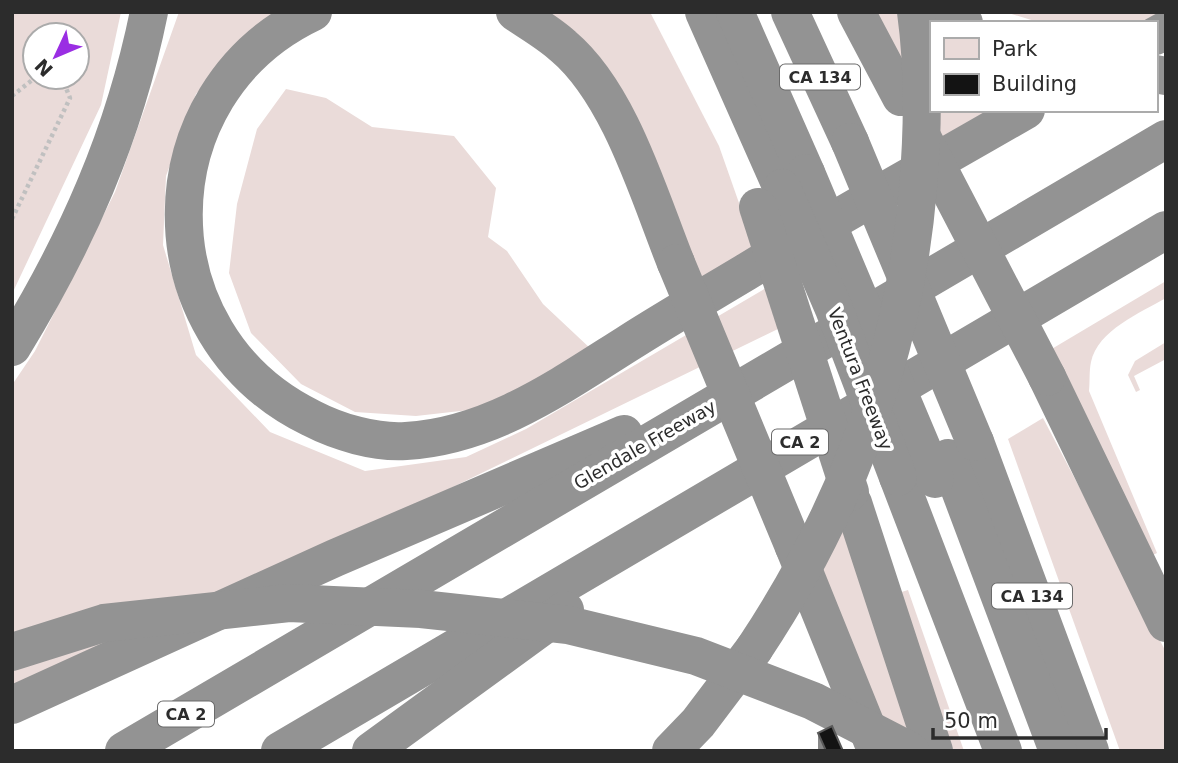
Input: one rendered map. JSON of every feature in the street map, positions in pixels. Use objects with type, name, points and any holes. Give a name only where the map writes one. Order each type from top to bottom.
[{"type":"highway","points":[[12,347],[52,282],[105,169],[138,65],[149,12]]},
{"type":"highway","points":[[313,12],[255,47],[209,110],[194,146],[183,185],[184,231],[189,267],[201,304],[222,343],[249,377],[286,406],[327,426],[403,442],[442,436],[495,421],[551,392],[757,265],[1023,112]]},
{"type":"highway","points":[[515,12],[565,47],[595,83],[633,158],[877,751]]},
{"type":"highway","points":[[704,12],[756,123],[804,174]]},
{"type":"highway","points":[[736,12],[804,174],[953,460],[1058,751]]},
{"type":"highway","points":[[754,12],[804,174],[853,503],[934,751]]},
{"type":"highway","name":"Ventura Freeway","points":[[790,12],[804,174],[834,309],[1003,751]]},
{"type":"highway","points":[[856,12],[1047,377],[1166,623]]},
{"type":"highway","points":[[671,751],[698,723],[754,649],[794,586],[838,503],[869,426],[896,334],[909,270],[920,155],[921,69],[916,12]]},
{"type":"highway","points":[[938,12],[959,21]]},
{"type":"highway","name":"Glendale Freeway","points":[[124,751],[1166,139]]},
{"type":"highway","name":"Ventura Freeway","points":[[804,174],[953,460],[1090,751]]},
{"type":"highway","name":"CA 2","points":[[279,751],[1166,230]]},
{"type":"highway","points":[[12,705],[335,558],[771,371]]},
{"type":"highway","points":[[372,751],[456,686],[809,438]]},
{"type":"highway","points":[[953,460],[1037,751]]},
{"type":"highway","points":[[12,652],[104,623],[289,603],[421,609],[568,625],[696,656],[813,701],[910,751]]},
{"type":"path","points":[[12,219],[70,98],[67,91]]},
{"type":"green space","points":[[12,12],[121,12],[101,105],[12,294]]},
{"type":"green space","points":[[179,12],[288,12],[239,47],[196,94],[166,176],[163,245],[196,355],[270,432],[365,471],[466,457],[526,429],[766,288],[780,328],[272,575],[12,694],[12,385],[35,351],[115,192]]},
{"type":"green space","points":[[535,12],[650,12],[719,146],[758,257],[703,291]]},
{"type":"green space","points":[[872,12],[910,12],[930,112],[1002,112],[943,146]]},
{"type":"green space","points":[[1005,12],[1166,12],[1157,21],[1034,21]]},
{"type":"green space","points":[[286,89],[326,98],[372,127],[454,136],[496,188],[488,237],[507,251],[543,304],[592,350],[487,408],[416,416],[355,412],[301,384],[251,333],[229,273],[237,204],[257,129]]},
{"type":"green space","points":[[1166,281],[1166,298],[1121,324],[1095,351],[1091,362],[1089,391],[1157,553],[1153,555],[1050,350]]},
{"type":"green space","points":[[1166,342],[1166,359],[1134,376],[1140,390],[1136,392],[1128,375],[1135,361]]},
{"type":"green space","points":[[1043,418],[1166,652],[1166,751],[1120,751],[1008,439]]},
{"type":"green space","points":[[843,520],[918,751],[896,751],[806,539]]},
{"type":"green space","points":[[908,590],[964,751],[941,751],[895,594]]},
{"type":"building","points":[[832,726],[843,751],[826,751],[818,733]]}]
